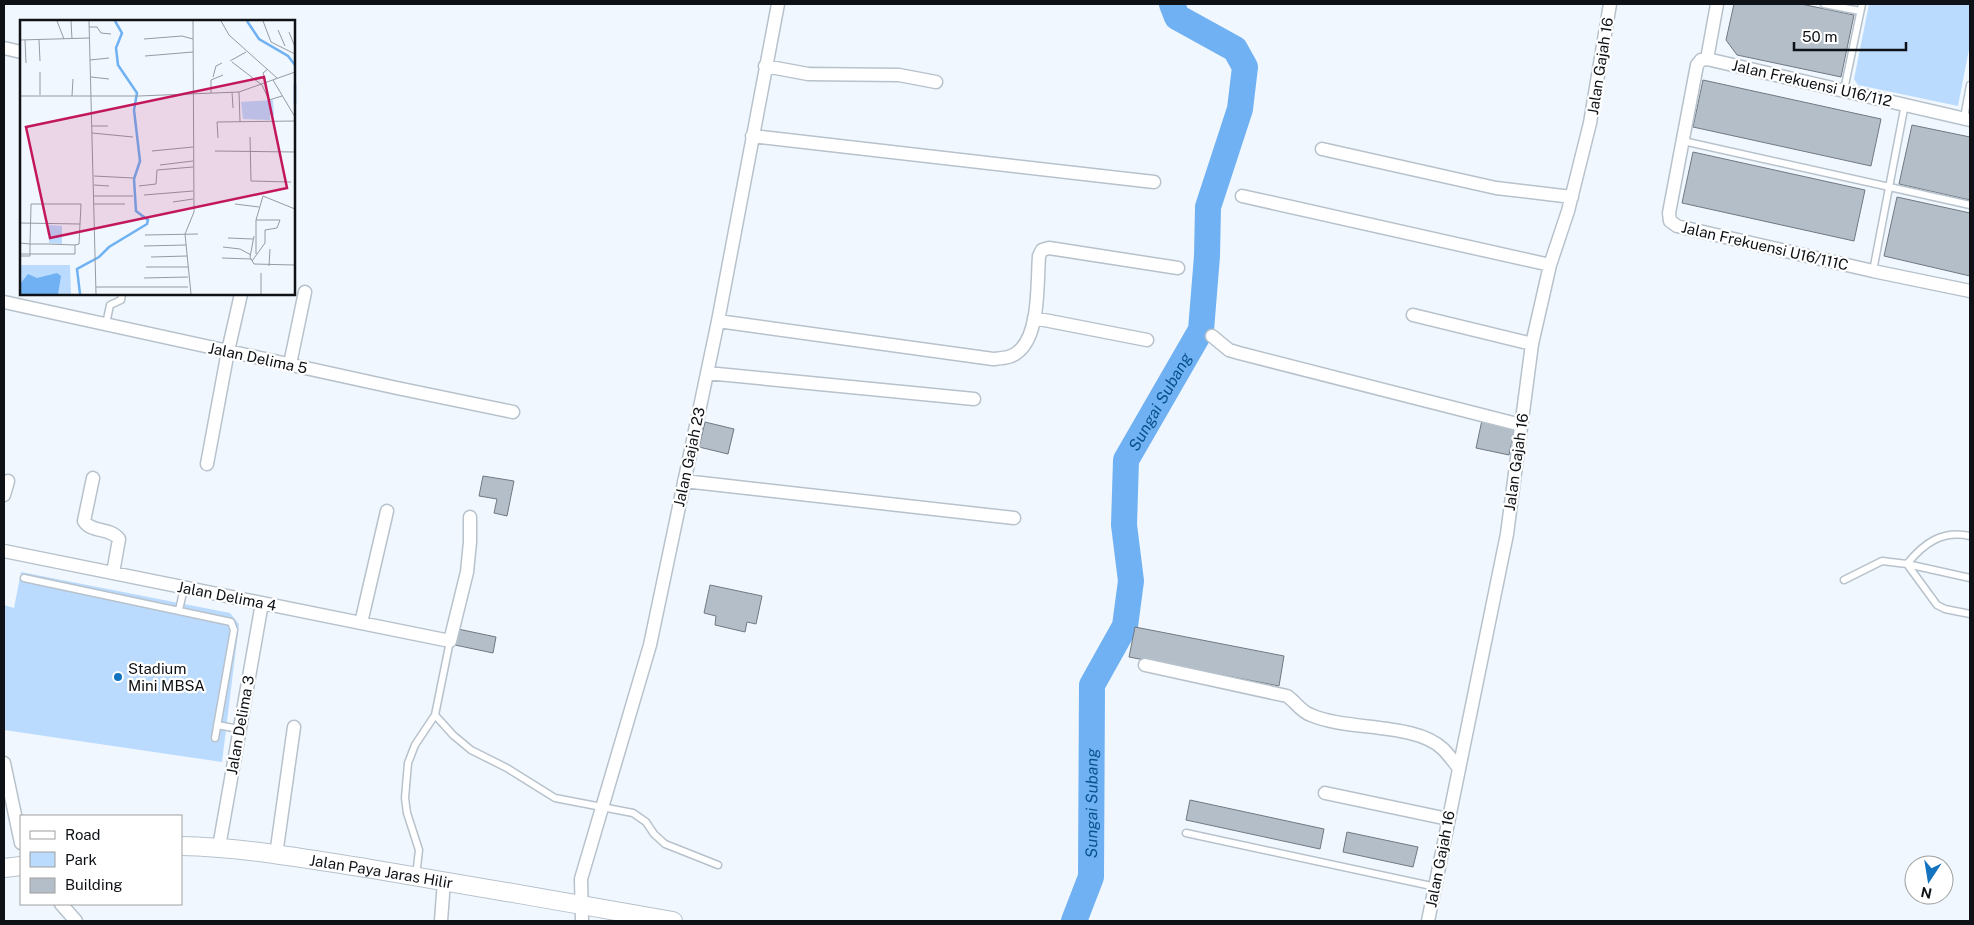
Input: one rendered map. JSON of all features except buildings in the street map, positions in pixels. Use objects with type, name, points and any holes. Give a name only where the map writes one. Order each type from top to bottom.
[{"type":"street","name":"Jalan Gajah 23","points":[[582,913],[581,879],[650,645],[718,321],[764,66],[778,4]]},
{"type":"street","name":"Jalan Gajah 16","points":[[1428,921],[1507,534],[1532,344],[1550,265],[1572,197],[1590,123],[1610,4]]},
{"type":"street","points":[[1708,59],[1717,4]]},
{"type":"street","points":[[4,48],[20,52]]},
{"type":"street","name":"Jalan Frekuensi U16/112","points":[[1708,59],[1967,119]]},
{"type":"street","name":"Jalan Frekuensi U16/111C","points":[[1708,59],[1701,60],[1697,65],[1669,213],[1670,221],[1673,224],[1872,271],[1970,291]]},
{"type":"street","points":[[764,66],[808,74],[899,75],[936,82]]},
{"type":"street","points":[[752,136],[1154,182]]},
{"type":"street","points":[[1322,149],[1496,188],[1572,197]]},
{"type":"street","points":[[1242,196],[1550,265]]},
{"type":"street","points":[[718,321],[993,359],[1006,358],[1018,352],[1027,342],[1034,318],[1039,256],[1046,248],[1178,268]]},
{"type":"street","points":[[290,364],[305,292]]},
{"type":"street","points":[[207,464],[228,351],[241,295]]},
{"type":"street","name":"Jalan Delima 5","points":[[4,302],[512,412]]},
{"type":"street","points":[[1414,315],[1532,344]]},
{"type":"street","points":[[1034,318],[1147,340]]},
{"type":"street","points":[[1212,336],[1229,350],[1239,353],[1521,425]]},
{"type":"street","points":[[707,373],[974,399]]},
{"type":"street","points":[[93,478],[84,521],[88,527],[113,533],[118,539],[113,573]]},
{"type":"street","points":[[684,481],[1014,518]]},
{"type":"street","points":[[4,494],[8,482]]},
{"type":"street","points":[[361,623],[388,511]]},
{"type":"street","points":[[450,641],[467,572],[470,517]]},
{"type":"street","name":"Jalan Delima 4","points":[[4,551],[450,641]]},
{"type":"street","name":"Jalan Delima 3","points":[[219,847],[262,603]]},
{"type":"street","points":[[1145,665],[1287,696],[1305,713],[1312,716],[1351,726],[1383,728],[1420,736],[1442,748],[1458,767]]},
{"type":"street","points":[[276,854],[294,727]]},
{"type":"street","points":[[4,763],[20,838]]},
{"type":"street","points":[[1324,793],[1448,819]]},
{"type":"street","name":"Jalan Paya Jaras Hilir","points":[[182,846],[219,847],[276,854],[444,881],[582,913],[673,921]]},
{"type":"street","points":[[4,868],[20,866]]},
{"type":"street","points":[[441,921],[444,881]]},
{"type":"street","points":[[62,905],[76,921]]},
{"type":"lane","points":[[1824,4],[1860,11]]},
{"type":"lane","points":[[1844,90],[1862,4]]},
{"type":"lane","points":[[1967,119],[1970,85]]},
{"type":"lane","points":[[1872,271],[1905,104]]},
{"type":"lane","points":[[1684,141],[1970,205]]},
{"type":"lane","points":[[106,324],[110,305],[121,300],[122,295]]},
{"type":"lane","points":[[1907,564],[1919,549],[1945,534],[1958,533],[1970,536]]},
{"type":"lane","points":[[1844,580],[1882,561],[1907,564],[1970,578]]},
{"type":"lane","points":[[1907,564],[1937,605],[1945,609],[1970,614]]},
{"type":"lane","points":[[24,578],[227,620],[233,626],[215,738]]},
{"type":"lane","points":[[179,610],[184,588]]},
{"type":"lane","points":[[416,876],[419,850],[407,813],[405,798],[408,763],[416,745],[435,715],[450,641]]},
{"type":"lane","points":[[435,715],[453,735],[471,750],[507,768],[555,798],[633,813],[646,822],[654,834],[665,844],[718,864]]},
{"type":"lane","points":[[217,725],[239,729]]},
{"type":"lane","points":[[1186,832],[1436,886]]},
{"type":"green space","points":[[1869,4],[1970,4],[1970,44],[1958,106],[1858,85],[1854,79]]},
{"type":"green space","name":"Stadium Mini MBSA","points":[[21,572],[230,613],[239,624],[222,762],[4,730],[4,605],[14,608]]},
{"type":"waterway","name":"Sungai Subang","points":[[1074,921],[1091,877],[1092,685],[1125,626],[1131,581],[1124,525],[1126,460],[1201,330],[1207,256],[1208,207],[1240,109],[1245,67],[1235,49],[1177,17],[1172,4]]},
{"type":"place","name":"Stadium Mini MBSA","points":[[118,677]]}]
